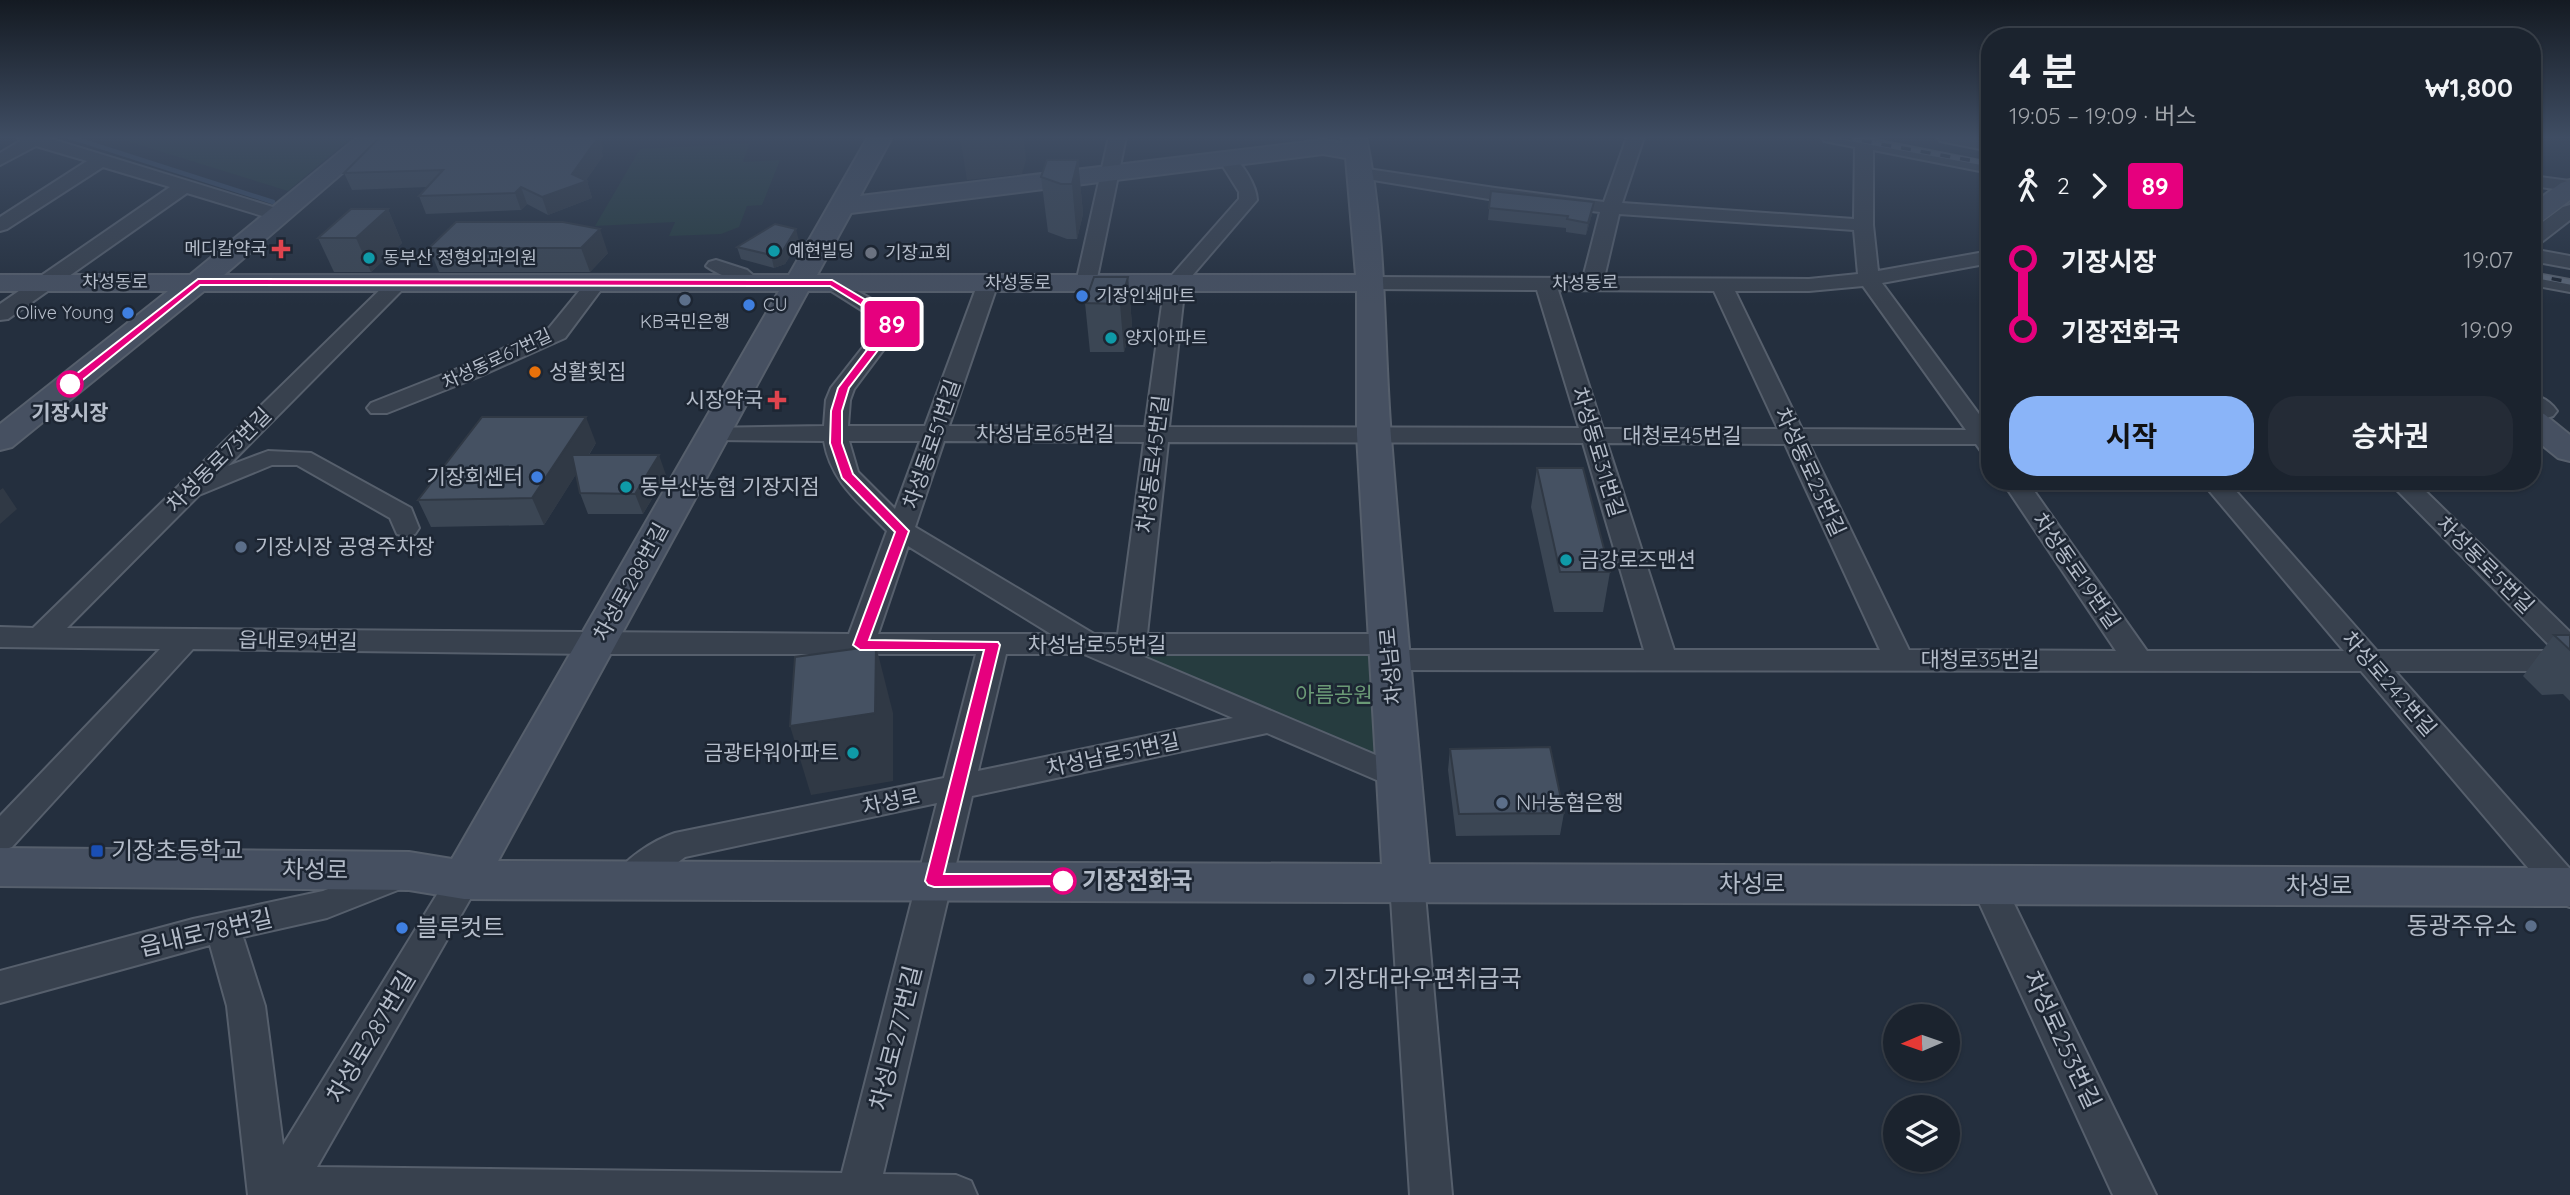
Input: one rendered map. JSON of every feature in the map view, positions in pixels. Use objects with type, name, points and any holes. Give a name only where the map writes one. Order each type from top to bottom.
[{"type":"street","points":[[0,225],[50,193]]},
{"type":"street","name":"차성동로","points":[[45,283],[175,193]]},
{"type":"street","points":[[210,193],[279,215]]},
{"type":"street","points":[[0,440],[306,193]]},
{"type":"street","name":"차성로288번길","points":[[464,880],[715,433],[816,283],[850,193]]},
{"type":"street","points":[[843,206],[957,193]]},
{"type":"street","points":[[1086,283],[1106,193]]},
{"type":"street","points":[[1175,283],[1248,200],[1248,193]]},
{"type":"street","name":"차성남로","points":[[1361,193],[1371,283],[1374,435],[1389,652],[1431,1195]]},
{"type":"street","points":[[1491,193],[1611,208],[1863,225]]},
{"type":"street","points":[[1592,283],[1616,193]]},
{"type":"street","points":[[1863,193],[1863,225],[1869,279],[1981,431]]},
{"type":"street","points":[[2541,219],[2552,193]]},
{"type":"street","points":[[2541,257],[2570,262]]},
{"type":"street","name":"차성동로","points":[[0,283],[1809,285],[1869,279],[1981,259]]},
{"type":"street","points":[[716,266],[740,274],[752,283]]},
{"type":"street","points":[[2541,281],[2570,286]]},
{"type":"street","points":[[0,314],[45,283]]},
{"type":"street","name":"차성동로73번길","points":[[40,638],[397,283]]},
{"type":"street","name":"차성동로67번길","points":[[379,408],[458,378],[557,333],[596,283]]},
{"type":"street","points":[[816,283],[894,321],[843,388],[838,400],[835,433],[847,475],[902,531],[1090,645],[1400,778]]},
{"type":"street","name":"차성동로51번길","points":[[860,645],[988,283]]},
{"type":"street","name":"차성동로45번길","points":[[1131,645],[1175,283]]},
{"type":"street","name":"차성동로25번길","points":[[1721,283],[1899,660]]},
{"type":"street","name":"차성동로31번길","points":[[1546,284],[1662,660]]},
{"type":"street","points":[[2541,408],[2545,411],[2549,434]]},
{"type":"street","name":"차성남로65번길","points":[[715,433],[1374,435]]},
{"type":"street","name":"대청로45번길","points":[[1374,435],[1793,436],[1981,440]]},
{"type":"street","points":[[186,493],[268,458],[302,458],[402,514],[406,528]]},
{"type":"street","name":"차성동로19번길","points":[[2020,490],[2138,660]]},
{"type":"street","name":"차성로242번길","points":[[2221,490],[2568,889]]},
{"type":"street","name":"차성동로5번길","points":[[2409,490],[2570,649]]},
{"type":"street","name":"읍내로94번길","points":[[0,637],[596,644]]},
{"type":"street","points":[[0,838],[186,639]]},
{"type":"street","name":"차성남로55번길","points":[[596,644],[1131,645],[1389,652]]},
{"type":"street","name":"차성로","points":[[934,881],[993,645]]},
{"type":"street","name":"대청로35번길","points":[[1389,652],[1662,660],[2570,661]]},
{"type":"street","name":"차성남로51번길","points":[[957,789],[1269,722]]},
{"type":"street","name":"차성로","points":[[629,880],[675,846],[957,789]]},
{"type":"street","name":"차성로","points":[[0,867],[409,871],[464,880],[2568,889]]},
{"type":"street","name":"읍내로78번길","points":[[0,987],[128,951],[327,904],[409,871]]},
{"type":"street","name":"차성로287번길","points":[[270,1191],[301,1156],[464,880]]},
{"type":"street","name":"차성로277번길","points":[[857,1195],[934,881]]},
{"type":"street","name":"차성로253번길","points":[[1988,885],[2135,1195]]},
{"type":"street","points":[[223,929],[246,1006],[270,1191],[956,1195]]},
{"type":"green space","points":[[614,193],[767,193],[762,205],[747,206],[739,227],[721,234],[669,236],[675,222],[595,226]]},
{"type":"green space","name":"아름공원","points":[[1133,651],[1365,652],[1374,656],[1379,760],[1133,654]]},
{"type":"building","points":[[422,193],[515,193],[515,193],[419,196]]},
{"type":"building","points":[[533,193],[554,193],[542,197]]},
{"type":"building","points":[[1491,193],[1594,202],[1588,223],[1567,219],[1568,216],[1489,208]]},
{"type":"building","points":[[351,209],[388,209],[356,238],[318,238]]},
{"type":"building","points":[[456,222],[563,222],[600,229],[581,248],[429,248]]},
{"type":"building","points":[[775,224],[796,229],[782,252],[771,255],[737,247]]},
{"type":"building","points":[[1094,277],[1128,277],[1120,304],[1085,303]]},
{"type":"building","points":[[482,417],[586,417],[532,498],[418,500]]},
{"type":"building","points":[[572,455],[659,455],[635,494],[580,493]]},
{"type":"building","points":[[1537,468],[1583,468],[1610,572],[1560,572]]},
{"type":"building","points":[[2554,635],[2570,635],[2570,650]]},
{"type":"building","points":[[876,646],[875,713],[790,726],[795,657]]},
{"type":"building","name":"NH농협은행","points":[[1550,747],[1564,813],[1459,814],[1450,749]]},
{"type":"waterway","points":[[244,193],[273,202]]},
{"type":"railway","points":[[2541,277],[2570,282]]},
{"type":"bus line","name":"89","points":[[70,384],[198,282],[832,283],[894,321],[843,388],[835,420],[836,443],[847,475],[902,531],[860,645],[993,645],[934,881],[1063,881]]},
{"type":"place","name":"메디칼약국","points":[[281,249]]},
{"type":"place","name":"예현빌딩","points":[[774,251]]},
{"type":"place","name":"기장교회","points":[[871,253]]},
{"type":"place","name":"동부산 정형외과의원","points":[[369,258]]},
{"type":"place","name":"기장인쇄마트","points":[[1082,296]]},
{"type":"place","name":"KB국민은행","points":[[685,300]]},
{"type":"place","name":"CU","points":[[749,305]]},
{"type":"place","name":"Olive Young","points":[[128,313]]},
{"type":"place","name":"양지아파트","points":[[1111,338]]},
{"type":"place","name":"성활횟집","points":[[535,372]]},
{"type":"place","name":"기장시장","points":[[70,384]]},
{"type":"place","name":"시장약국","points":[[777,400]]},
{"type":"place","name":"기장회센터","points":[[537,477]]},
{"type":"place","name":"동부산농협 기장지점","points":[[626,487]]},
{"type":"place","name":"기장시장 공영주차장","points":[[241,547]]},
{"type":"place","name":"금강로즈맨션","points":[[1566,560]]},
{"type":"place","name":"금광타워아파트","points":[[853,753]]},
{"type":"place","name":"NH농협은행","points":[[1502,803]]},
{"type":"place","name":"기장초등학교","points":[[97,851]]},
{"type":"place","name":"기장전화국","points":[[1063,881]]},
{"type":"place","name":"동광주유소","points":[[2531,926]]},
{"type":"place","name":"블루컷트","points":[[402,928]]},
{"type":"place","name":"기장대라우편취급국","points":[[1309,979]]}]
